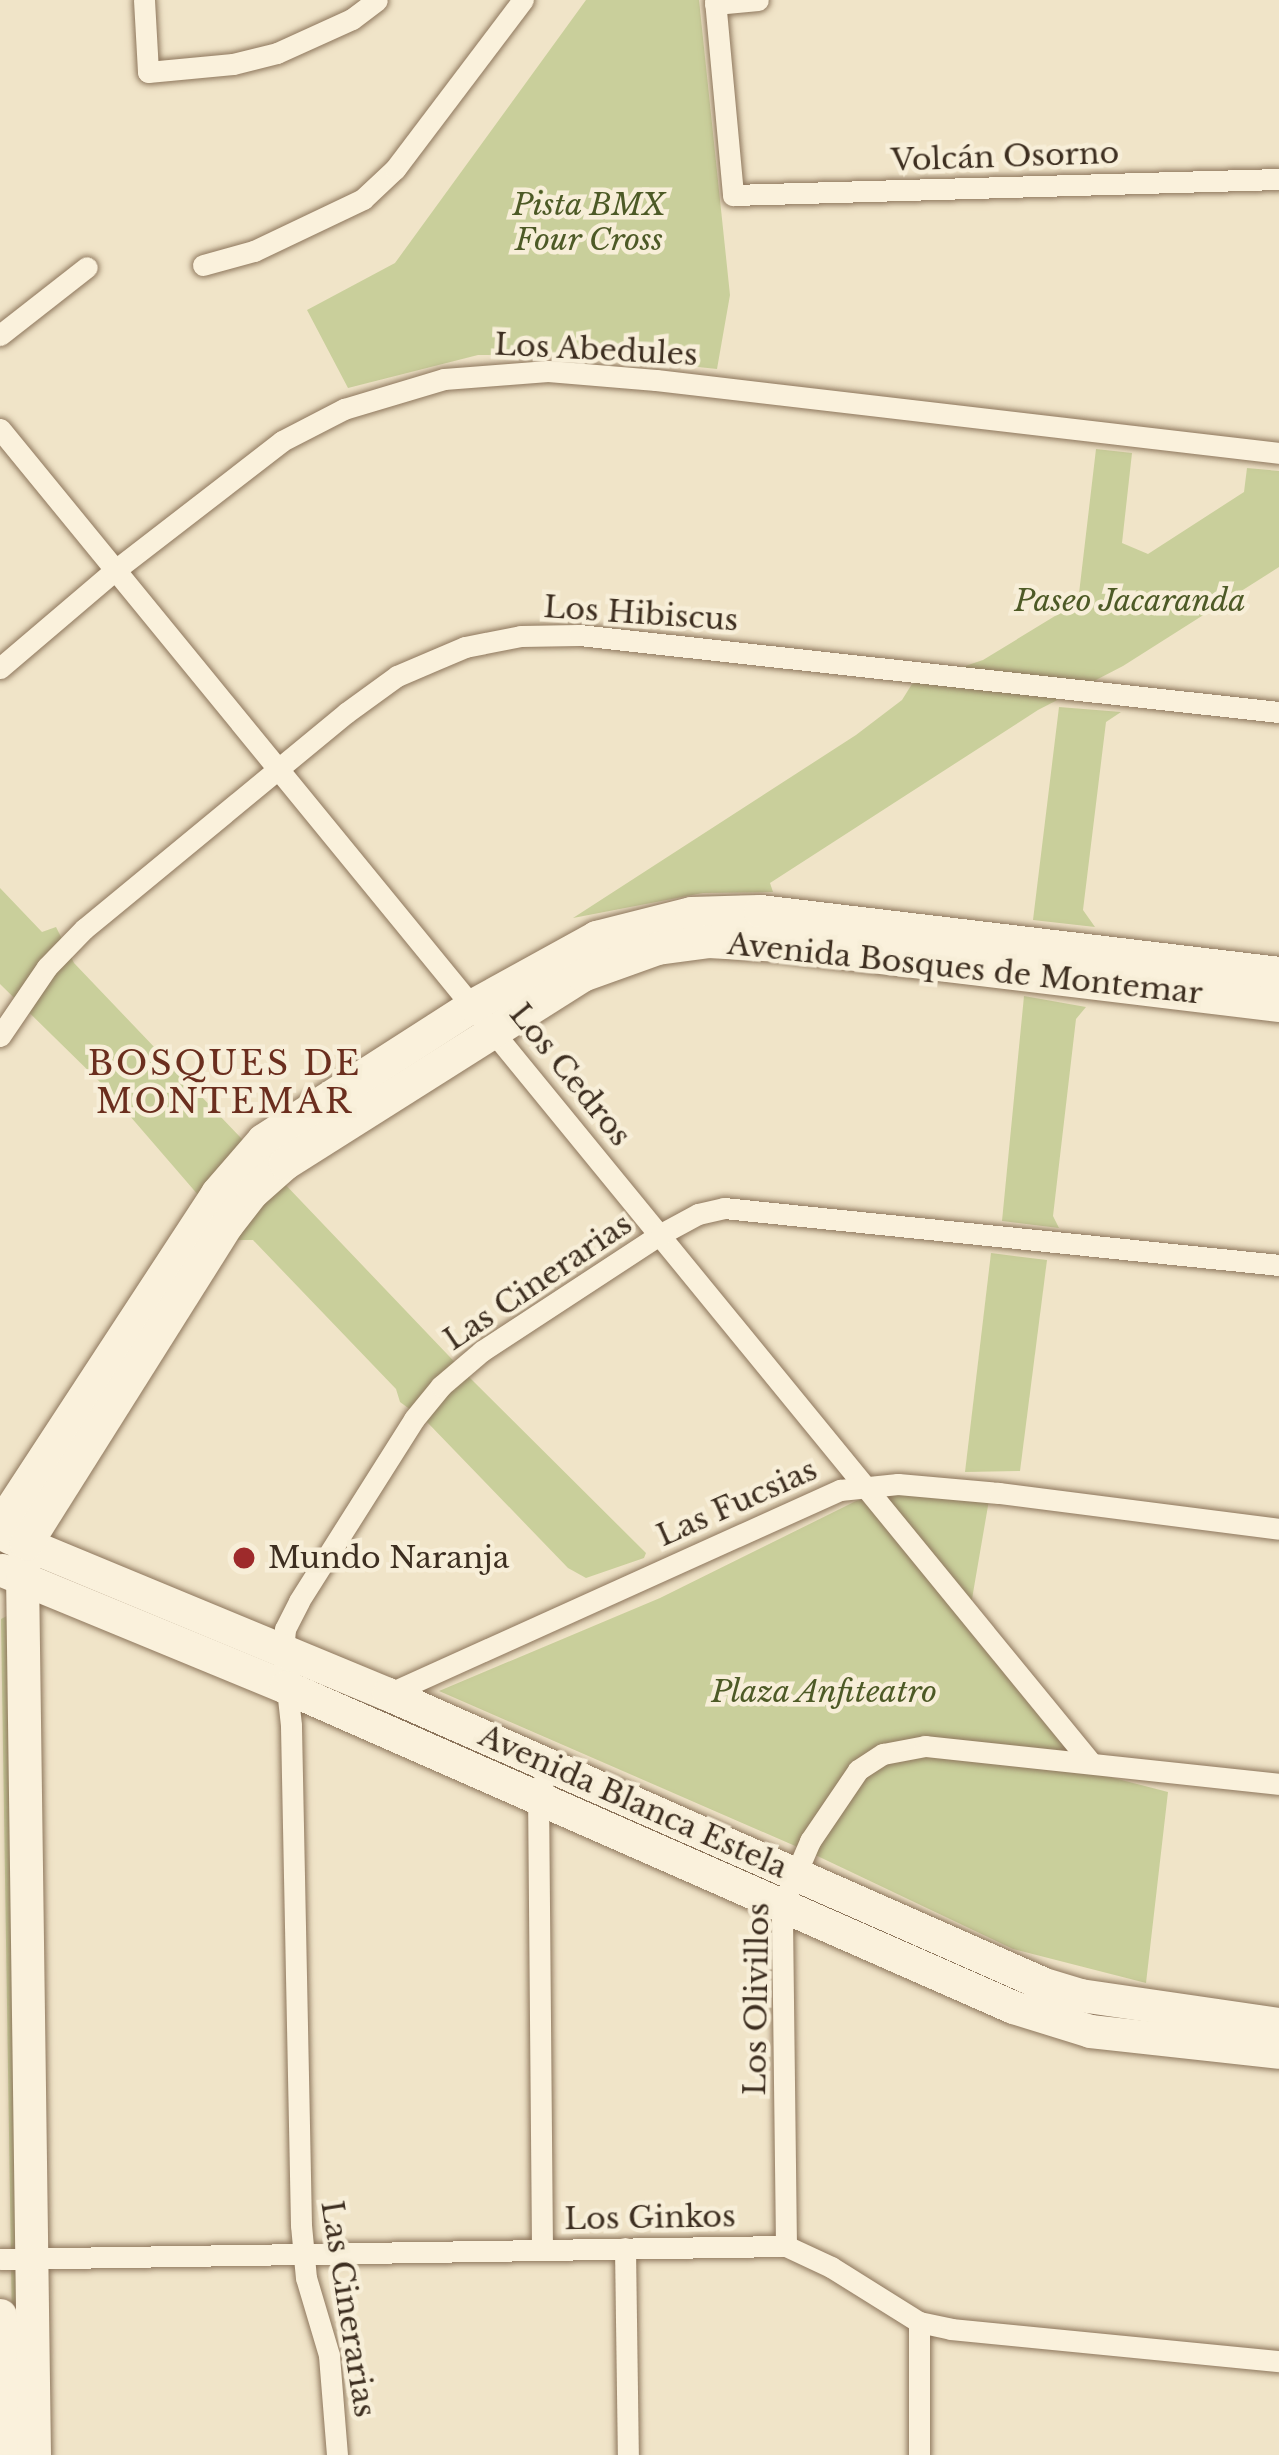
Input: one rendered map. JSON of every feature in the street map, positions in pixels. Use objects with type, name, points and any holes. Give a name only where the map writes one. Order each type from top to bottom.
[{"type":"street","points":[[144,0],[148,72],[233,64],[278,52],[352,19],[377,0]]},
{"type":"street","points":[[202,265],[254,251],[363,199],[395,169],[523,0]]},
{"type":"street","points":[[715,2],[758,0]]},
{"type":"street","name":"Volcán Osorno","points":[[715,2],[733,194],[1279,179]]},
{"type":"street","points":[[0,335],[87,267]]},
{"type":"street","name":"Los Abedules","points":[[0,668],[213,491],[313,424],[410,386],[478,374],[548,371],[656,380],[1279,453]]},
{"type":"street","name":"Los Cedros","points":[[0,429],[1090,1762]]},
{"type":"street","name":"Los Hibiscus","points":[[0,1036],[47,967],[84,928],[346,713],[417,666],[465,647],[550,634],[811,658],[1279,712]]},
{"type":"street","name":"Avenida Bosques de Montemar","points":[[484,1017],[596,937],[691,913],[760,911],[1279,973]]},
{"type":"street","name":"Avenida Bosques de Montemar","points":[[34,2455],[15,2257],[9,1534],[233,1170],[263,1140],[484,1017],[617,958],[707,940],[1279,1005]]},
{"type":"street","name":"Las Cinerarias","points":[[337,2455],[331,2369],[304,2252],[285,1629],[441,1386],[482,1351],[661,1234],[698,1214],[744,1207],[1279,1264]]},
{"type":"street","name":"Las Fucsias","points":[[388,1694],[840,1490],[868,1486],[999,1492],[1279,1528]]},
{"type":"street","name":"Avenida Blanca Estela","points":[[9,1534],[388,1694],[1044,1984],[1080,1996],[1279,2024]]},
{"type":"street","name":"Avenida Blanca Estela","points":[[11,1574],[286,1687],[1052,2021],[1133,2037],[1279,2052]]},
{"type":"street","name":"Los Olivillos","points":[[786,2246],[782,1906],[847,1781],[883,1754],[925,1746],[1279,1784]]},
{"type":"street","points":[[542,2249],[538,1798],[549,1764]]},
{"type":"street","name":"Los Ginkos","points":[[15,2257],[786,2246],[806,2252],[919,2322],[951,2330],[1279,2362]]},
{"type":"street","points":[[625,2248],[628,2455]]},
{"type":"street","points":[[0,2315],[2,2455]]},
{"type":"street","points":[[919,2322],[919,2455]]},
{"type":"green space","name":"Pista BMX Four Cross","points":[[586,0],[699,0],[730,295],[717,369],[585,355],[478,355],[348,388],[307,310],[395,263]]},
{"type":"green space","name":"Paseo Jacaranda","points":[[1096,449],[1132,453],[1122,543],[1148,554],[1244,492],[1247,468],[1279,471],[1279,567],[1123,666],[1038,710],[770,883],[773,892],[703,893],[573,918],[856,735],[902,700],[912,684],[983,660],[1078,602]]},
{"type":"green space","points":[[1059,707],[1121,712],[1106,722],[1083,910],[1095,927],[1033,920]]},
{"type":"green space","points":[[0,888],[42,932],[56,927],[74,963],[468,1376],[646,1553],[644,1558],[586,1578],[568,1568],[427,1422],[400,1402],[396,1389],[253,1240],[237,1240],[104,1086],[0,984]]},
{"type":"green space","points":[[1024,996],[1086,1007],[1076,1019],[1053,1216],[1059,1228],[1002,1221]]},
{"type":"green space","points":[[991,1253],[1047,1260],[1020,1471],[965,1472]]},
{"type":"green space","name":"Plaza Anfiteatro","points":[[907,1487],[989,1500],[967,1628],[1083,1770],[1168,1792],[1146,1983],[1013,1949],[809,1852],[439,1691],[660,1598],[856,1501]]},
{"type":"green space","points":[[11,1614],[25,2455],[14,2455],[1,1619]]},
{"type":"place","name":"Mundo Naranja","points":[[244,1558]]},
{"type":"district","name":"BOSQUES DE MONTEMAR","points":[[225,1083]]}]
